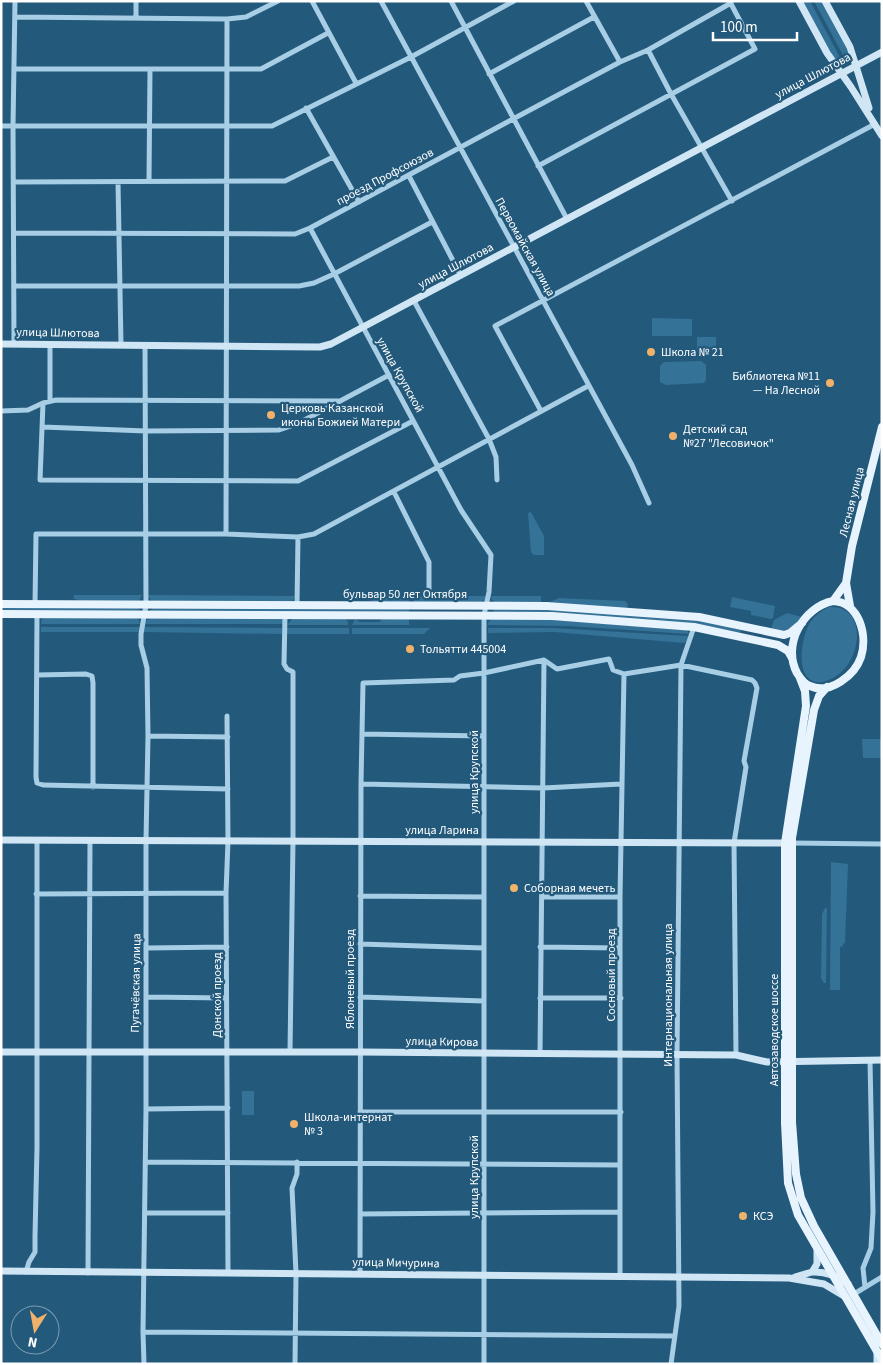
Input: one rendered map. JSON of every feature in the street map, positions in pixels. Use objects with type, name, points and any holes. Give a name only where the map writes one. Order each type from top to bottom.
[{"type":"main road","points":[[799,1],[827,53],[852,87],[882,136]]},
{"type":"main road","points":[[825,1],[850,47],[860,84],[874,122]]},
{"type":"main road","name":"улица Шлютова","points":[[1,344],[227,347],[326,346],[882,52]]},
{"type":"main road","name":"Лесная улица","points":[[850,606],[846,583],[852,546],[882,427]]},
{"type":"main road","name":"Лесная улица","points":[[833,601],[846,583]]},
{"type":"main road","points":[[833,601],[850,606],[858,616],[862,631],[862,656],[852,673],[842,681],[832,686],[813,688],[800,678],[792,658],[796,634],[811,611],[821,604],[833,601]]},
{"type":"main road","name":"бульвар 50 лет Октября","points":[[1,604],[556,606],[699,617],[784,634],[790,633],[802,623]]},
{"type":"main road","name":"бульвар 50 лет Октября","points":[[1,614],[552,616],[694,627],[778,645],[788,650],[792,658]]},
{"type":"main road","name":"Автозаводское шоссе","points":[[800,678],[806,706],[789,843],[789,1061],[796,1174],[804,1206],[814,1226],[882,1344]]},
{"type":"main road","name":"Автозаводское шоссе","points":[[789,843],[814,710],[819,696],[827,687]]},
{"type":"main road","name":"улица Ларина","points":[[1,840],[789,843]]},
{"type":"main road","name":"улица Кирова","points":[[1,1052],[736,1055],[767,1062],[882,1060]]},
{"type":"main road","name":"Автозаводское шоссе","points":[[789,1061],[785,1123],[788,1183],[798,1215],[882,1360]]},
{"type":"main road","points":[[812,1272],[817,1264],[817,1250]]},
{"type":"main road","name":"улица Мичурина","points":[[1,1271],[790,1278],[824,1284],[844,1296]]},
{"type":"main road","name":"улица Мичурина","points":[[790,1278],[812,1272],[824,1272],[848,1285]]},
{"type":"main road","points":[[877,1352],[877,1364]]},
{"type":"street","points":[[14,344],[13,126],[15,1]]},
{"type":"street","points":[[136,1],[136,18]]},
{"type":"street","points":[[15,17],[227,19],[246,17],[278,1]]},
{"type":"street","points":[[312,1],[356,83]]},
{"type":"street","name":"Первомайская улица","points":[[381,1],[632,465],[649,503]]},
{"type":"street","points":[[451,1],[566,219]]},
{"type":"street","points":[[1,126],[272,126],[411,56],[514,1]]},
{"type":"street","points":[[586,1],[620,62]]},
{"type":"street","points":[[538,166],[755,48],[731,2]]},
{"type":"street","name":"проезд Профсоюзов","points":[[14,233],[295,234],[409,176],[620,62],[648,50],[731,2]]},
{"type":"street","points":[[489,74],[594,17]]},
{"type":"street","points":[[226,534],[227,19]]},
{"type":"street","points":[[14,69],[261,69],[328,33]]},
{"type":"street","points":[[648,50],[732,200]]},
{"type":"street","points":[[149,181],[150,69]]},
{"type":"street","points":[[306,108],[359,202]]},
{"type":"street","points":[[541,412],[495,326],[874,122]]},
{"type":"street","points":[[14,182],[285,181],[333,157]]},
{"type":"street","points":[[409,176],[461,276]]},
{"type":"street","points":[[118,182],[121,345]]},
{"type":"street","points":[[14,286],[299,286],[314,283],[334,274],[432,222]]},
{"type":"street","name":"улица Крупской","points":[[310,228],[461,510],[491,555],[489,592],[484,615],[484,1364]]},
{"type":"street","points":[[414,301],[488,440],[496,458],[497,480]]},
{"type":"street","points":[[50,344],[50,401]]},
{"type":"street","name":"Пугачёвская улица","points":[[144,1364],[143,1272],[146,1162],[145,1052],[148,736],[147,668],[141,645],[146,605],[146,345]]},
{"type":"street","points":[[43,427],[146,431],[279,430],[297,424],[388,375]]},
{"type":"street","points":[[35,604],[36,534],[226,534],[298,537],[314,534],[588,386]]},
{"type":"street","points":[[1,411],[28,410],[50,401],[340,401]]},
{"type":"street","points":[[43,403],[40,480],[298,481],[413,421]]},
{"type":"street","points":[[394,492],[429,562],[429,594]]},
{"type":"street","points":[[297,605],[298,537]]},
{"type":"street","points":[[37,615],[37,783],[43,786],[228,789]]},
{"type":"street","points":[[285,615],[284,664],[287,669],[293,672],[290,1052]]},
{"type":"street","name":"Интернациональная улица","points":[[671,1364],[679,1306],[677,1055],[681,665],[694,627]]},
{"type":"street","points":[[484,673],[544,660],[556,669],[609,659],[612,670],[624,674],[681,665],[752,680],[756,685],[734,843],[736,1055]]},
{"type":"street","points":[[540,1054],[544,660]]},
{"type":"street","name":"Яблоневый проезд","points":[[360,1274],[360,841],[363,683],[454,680],[460,676],[484,673]]},
{"type":"street","points":[[37,675],[86,674],[92,676],[93,787]]},
{"type":"street","name":"Сосновый проезд","points":[[620,1276],[620,897],[624,674]]},
{"type":"street","name":"Донской проезд","points":[[227,716],[226,998],[228,1053],[228,1273]]},
{"type":"street","points":[[362,734],[484,736]]},
{"type":"street","points":[[148,736],[228,737]]},
{"type":"street","points":[[361,784],[543,788],[621,784]]},
{"type":"street","points":[[26,1272],[35,1252],[37,840]]},
{"type":"street","points":[[88,1273],[90,840]]},
{"type":"street","name":"улица Ларина","points":[[789,843],[819,845],[882,844]]},
{"type":"street","points":[[36,894],[226,893]]},
{"type":"street","points":[[360,896],[484,897]]},
{"type":"street","points":[[542,898],[620,897]]},
{"type":"street","points":[[360,944],[484,948]]},
{"type":"street","points":[[146,948],[227,947]]},
{"type":"street","points":[[540,947],[620,948]]},
{"type":"street","points":[[146,997],[226,998]]},
{"type":"street","points":[[360,997],[484,1001]]},
{"type":"street","points":[[540,998],[621,998]]},
{"type":"street","points":[[865,1287],[863,1268],[871,1248],[873,1212],[870,1060]]},
{"type":"street","points":[[146,1109],[228,1108]]},
{"type":"street","points":[[360,1112],[621,1112]]},
{"type":"street","points":[[146,1162],[620,1165]]},
{"type":"street","points":[[294,1364],[296,1273],[292,1188],[297,1174],[298,1162]]},
{"type":"street","points":[[360,1214],[620,1212]]},
{"type":"street","points":[[145,1213],[228,1213]]},
{"type":"street","points":[[854,1294],[882,1277]]},
{"type":"street","points":[[143,1332],[675,1336]]},
{"type":"shaded area","points":[[802,1],[810,1],[843,63],[840,65],[830,54]]},
{"type":"shaded area","points":[[814,1],[822,1],[849,53],[850,59],[846,61]]},
{"type":"shaded area","points":[[652,318],[692,319],[692,336],[652,336]]},
{"type":"shaded area","points":[[697,337],[716,337],[716,351],[697,351]]},
{"type":"shaded area","points":[[701,361],[706,365],[706,380],[704,383],[666,385],[660,382],[660,366],[664,362]]},
{"type":"shaded area","points":[[531,512],[544,536],[544,555],[534,555],[531,552],[528,513]]},
{"type":"shaded area","points":[[74,595],[142,595],[139,601],[85,601],[74,599]]},
{"type":"shaded area","points":[[148,595],[295,596],[292,602],[151,601]]},
{"type":"shaded area","points":[[365,595],[409,596],[409,602],[376,602],[365,599]]},
{"type":"shaded area","points":[[414,596],[486,596],[485,600],[481,602],[414,602]]},
{"type":"shaded area","points":[[491,596],[541,596],[541,603],[496,603],[492,600]]},
{"type":"shaded area","points":[[732,597],[775,606],[773,618],[751,615],[751,611],[730,607]]},
{"type":"shaded area","points":[[559,598],[625,601],[628,604],[627,608],[624,609],[550,602]]},
{"type":"shaded area","points":[[829,607],[842,609],[851,615],[856,625],[855,649],[850,661],[842,672],[831,679],[816,682],[809,679],[805,673],[802,665],[802,647],[809,624],[818,614]]},
{"type":"shaded area","points":[[1,608],[138,608],[140,610],[1,612]]},
{"type":"shaded area","points":[[152,608],[409,608],[409,612],[151,611]]},
{"type":"shaded area","points":[[494,609],[550,609],[696,620],[741,630],[740,633],[695,624],[496,613],[493,612]]},
{"type":"shaded area","points":[[787,613],[802,617],[796,625],[789,629],[771,629],[774,620]]},
{"type":"shaded area","points":[[42,618],[136,618],[140,624],[41,624]]},
{"type":"shaded area","points":[[151,618],[283,618],[283,624],[145,624]]},
{"type":"shaded area","points":[[293,618],[345,618],[348,625],[287,625]]},
{"type":"shaded area","points":[[383,618],[409,619],[409,625],[352,625],[355,619],[360,622],[379,622]]},
{"type":"shaded area","points":[[492,619],[540,619],[687,630],[689,634],[568,626],[487,625]]},
{"type":"shaded area","points":[[41,627],[140,627],[139,632],[41,632]]},
{"type":"shaded area","points":[[144,627],[282,628],[282,634],[143,632]]},
{"type":"shaded area","points":[[287,628],[349,628],[349,634],[287,634]]},
{"type":"shaded area","points":[[352,628],[430,628],[424,634],[352,634]]},
{"type":"shaded area","points":[[488,628],[553,628],[688,636],[687,641],[684,643],[554,632],[488,633]]},
{"type":"shaded area","points":[[862,739],[882,739],[882,758],[863,758]]},
{"type":"shaded area","points":[[831,862],[848,864],[845,943],[840,947],[840,990],[830,990]]},
{"type":"shaded area","points":[[825,908],[827,908],[826,983],[824,983],[821,978],[822,914]]},
{"type":"shaded area","points":[[242,1091],[254,1091],[254,1115],[242,1115]]},
{"type":"place","name":"Школа № 21","points":[[651,352]]},
{"type":"place","name":"Библиотека №11 — На Лесной","points":[[830,383]]},
{"type":"place","name":"Церковь Казанской иконы Божией Матери","points":[[271,415]]},
{"type":"place","name":"Детский сад №27 \"Лесовичок\"","points":[[673,436]]},
{"type":"place","name":"Тольятти 445004","points":[[410,649]]},
{"type":"place","name":"Cоборная мечеть","points":[[514,888]]},
{"type":"place","name":"Школа-интернат № 3","points":[[294,1124]]},
{"type":"place","name":"КСЭ","points":[[743,1216]]}]
